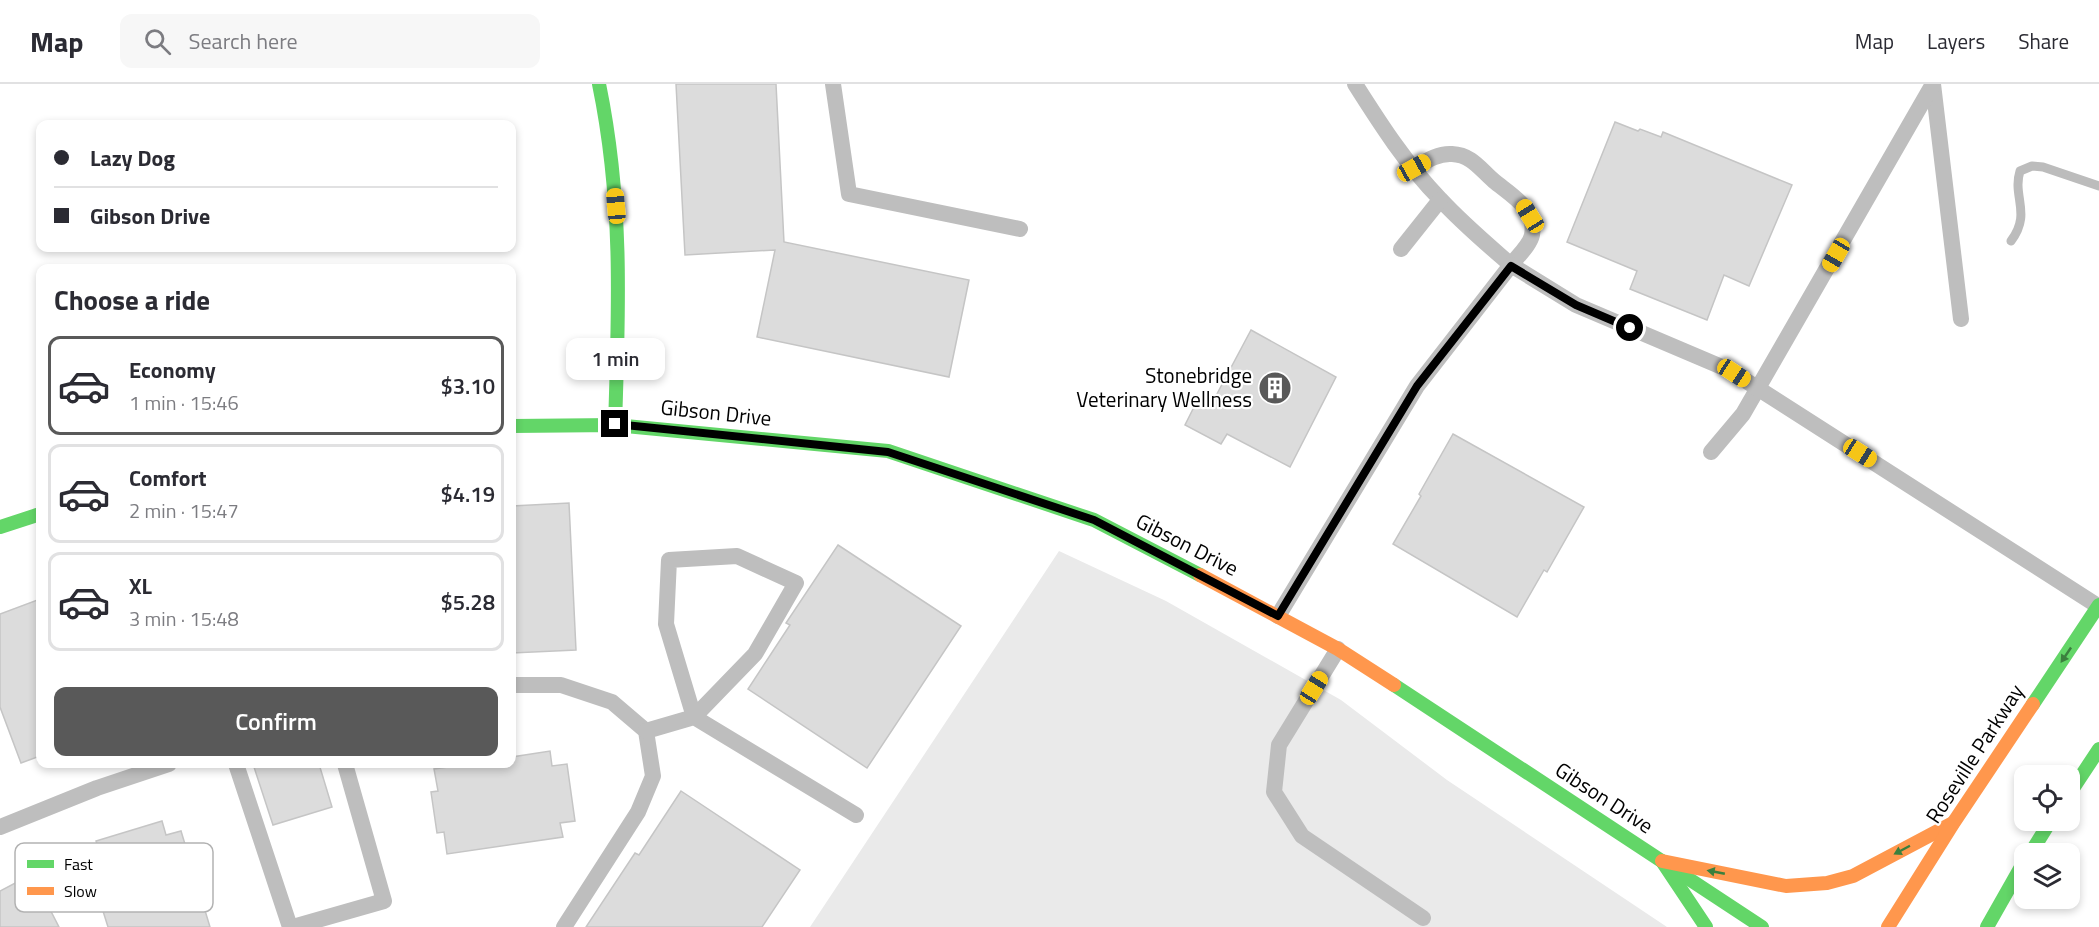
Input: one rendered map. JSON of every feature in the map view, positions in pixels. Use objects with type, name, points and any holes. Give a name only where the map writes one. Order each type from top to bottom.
[{"type":"street","points":[[599,84],[613,167],[619,241],[620,305],[615,424]]},
{"type":"street","name":"Gibson Drive","points":[[516,426],[615,424],[888,452],[1094,520],[1338,650],[1762,927]]},
{"type":"street","points":[[0,527],[36,515]]},
{"type":"street","name":"Roseville Parkway","points":[[1888,927],[1954,822],[2098,605]]},
{"type":"street","points":[[2080,778],[2099,749]]},
{"type":"street","points":[[1662,861],[1786,886],[1827,883],[1853,876],[1954,822]]},
{"type":"street","points":[[1662,861],[1706,927]]},
{"type":"street","points":[[1987,927],[2014,879]]},
{"type":"lane","points":[[833,84],[849,194],[1020,229]]},
{"type":"lane","points":[[1355,84],[1389,139],[1440,200],[1511,266],[1576,305],[1729,370],[2098,605]]},
{"type":"lane","points":[[1933,84],[1961,319]]},
{"type":"lane","points":[[1711,452],[1743,414],[1933,84]]},
{"type":"lane","points":[[1278,616],[1417,386],[1532,237],[1532,223],[1522,203],[1492,180],[1472,159],[1453,154],[1435,156],[1414,168]]},
{"type":"lane","points":[[1401,249],[1440,200]]},
{"type":"lane","points":[[646,731],[694,717],[755,654],[796,583],[737,556],[669,560],[666,624],[694,717],[856,815]]},
{"type":"lane","points":[[1338,650],[1279,745],[1274,792],[1302,836],[1423,918]]},
{"type":"lane","points":[[516,685],[561,685],[612,702],[646,731],[653,776],[638,813],[564,927]]},
{"type":"lane","points":[[0,827],[97,788],[157,768]]},
{"type":"lane","points":[[237,768],[292,927],[384,901],[346,768]]},
{"type":"shaded area","points":[[1059,551],[1166,601],[1341,700],[1447,780],[1667,927],[810,927]]},
{"type":"building","points":[[676,84],[776,84],[784,242],[969,280],[949,377],[757,337],[775,250],[685,255]]},
{"type":"building","points":[[1615,122],[1661,137],[1663,132],[1792,185],[1749,286],[1724,275],[1707,320],[1630,289],[1637,271],[1567,242]]},
{"type":"building","name":"Stonebridge Veterinary Wellness","points":[[1251,330],[1336,377],[1290,467],[1227,434],[1221,444],[1185,425],[1198,399],[1211,405]]},
{"type":"building","points":[[1453,434],[1584,507],[1547,572],[1544,570],[1517,617],[1393,544]]},
{"type":"building","points":[[569,503],[576,650],[516,653],[516,506]]},
{"type":"building","points":[[838,545],[961,626],[867,768],[748,689],[790,625],[786,623]]},
{"type":"building","points":[[36,600],[36,757],[21,763],[0,707],[0,614]]},
{"type":"building","points":[[550,751],[552,766],[567,764],[575,821],[560,823],[563,837],[447,854],[444,832],[437,833],[431,792],[438,791],[434,769],[516,768],[516,756]]},
{"type":"building","points":[[254,768],[320,768],[332,807],[273,825]]},
{"type":"building","points":[[681,791],[800,870],[762,927],[586,927],[635,853],[639,855]]},
{"type":"building","points":[[162,821],[166,835],[181,831],[185,843],[97,843],[96,841]]},
{"type":"building","points":[[15,883],[15,912],[51,912],[59,927],[0,927],[0,891]]},
{"type":"building","points":[[103,912],[205,912],[210,927],[108,927]]},
{"type":"waterway","points":[[2011,241],[2020,222],[2018,189],[2020,171],[2032,166],[2043,167],[2099,186]]},
{"type":"traffic: fast","points":[[599,84],[612,170],[618,254],[615,425]]},
{"type":"traffic: fast","points":[[516,426],[615,425],[888,451],[1094,520],[1200,575]]},
{"type":"traffic: fast","points":[[0,527],[36,515]]},
{"type":"traffic: fast","points":[[2033,704],[2099,605]]},
{"type":"traffic: fast","points":[[1394,685],[1762,927]]},
{"type":"traffic: fast","points":[[2080,778],[2099,749]]},
{"type":"traffic: fast","points":[[2037,843],[2044,831]]},
{"type":"traffic: fast","points":[[1662,861],[1706,927]]},
{"type":"traffic: fast","points":[[1987,927],[2014,879]]},
{"type":"traffic: slow","points":[[1200,575],[1338,649],[1394,685]]},
{"type":"traffic: slow","points":[[1888,927],[1954,822],[2033,704]]},
{"type":"traffic: slow","points":[[1662,861],[1786,886],[1827,883],[1853,876],[1953,823]]},
{"type":"place","name":"Stonebridge Veterinary Wellness","points":[[1275,388]]},
{"type":"route","points":[[615,424],[888,452],[1094,520],[1278,616],[1417,386],[1511,266],[1576,305],[1630,328]]}]
